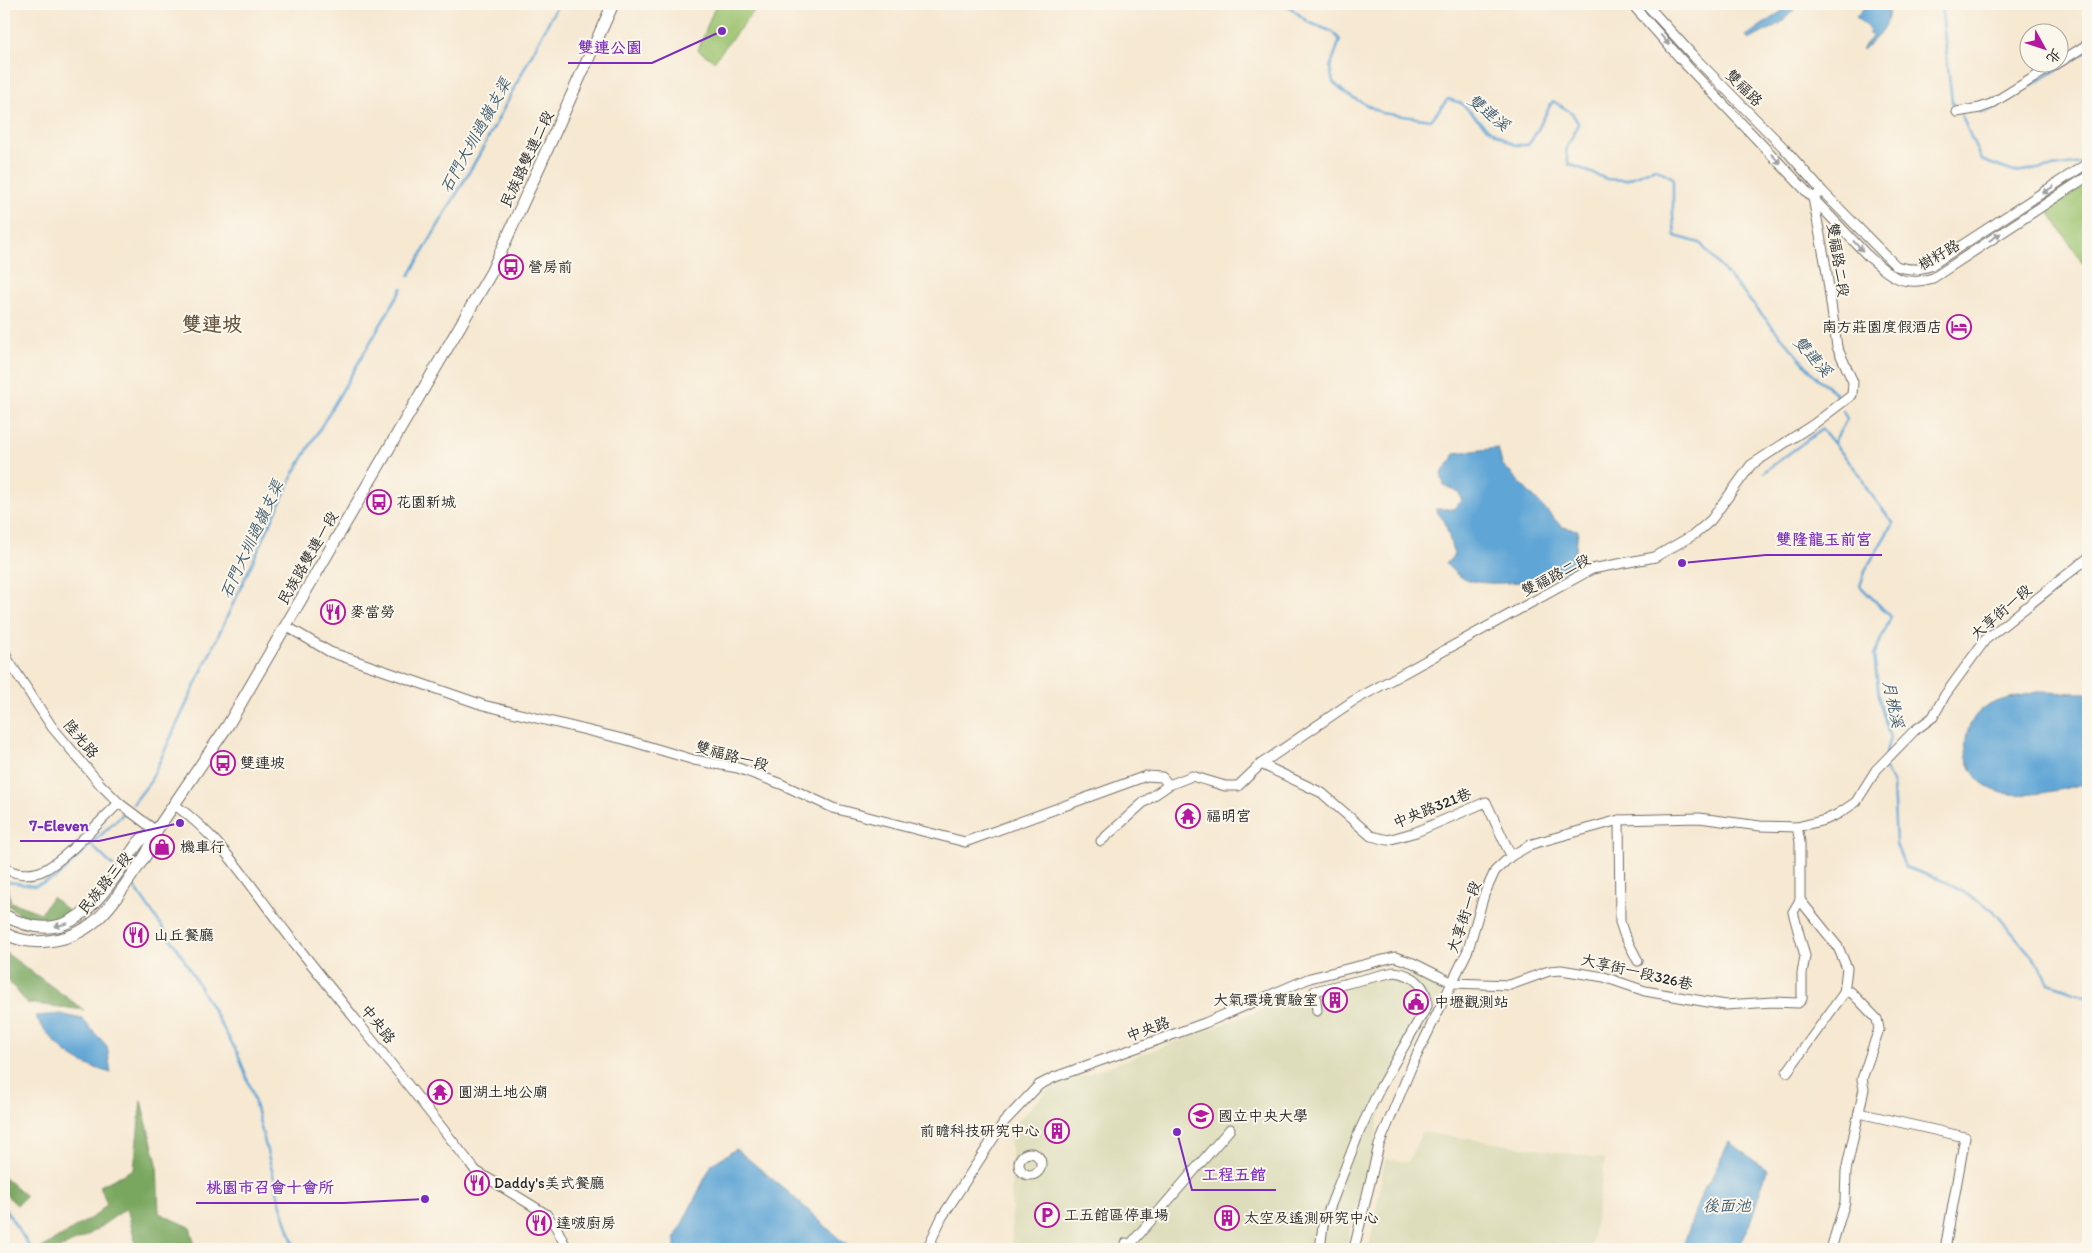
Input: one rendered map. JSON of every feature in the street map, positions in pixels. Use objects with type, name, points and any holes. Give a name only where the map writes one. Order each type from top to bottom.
[{"type":"main road","name":"民族路雙連二段","points":[[462,324],[492,271],[613,4]]},
{"type":"main road","name":"民族路雙連一段","points":[[175,805],[228,724],[462,324]]},
{"type":"main road","name":"民族路三段","points":[[4,933],[12,937],[43,942],[66,938],[93,924],[129,880],[152,847],[156,832],[175,805]]},
{"type":"main road","name":"民族路三段","points":[[4,915],[17,922],[36,928],[58,926],[82,916],[94,904],[141,840],[156,832]]},
{"type":"street","name":"樹籽路","points":[[1632,4],[1687,66],[1867,255],[1887,272],[1904,281],[1919,282],[1933,278],[2088,176]]},
{"type":"street","name":"雙福路","points":[[1646,4],[1696,59],[1784,148],[1822,191]]},
{"type":"street","points":[[2070,55],[2088,44]]},
{"type":"street","points":[[1957,112],[1991,104],[2043,72]]},
{"type":"street","name":"樹籽路","points":[[1822,191],[1896,266],[1918,270],[1936,262],[2088,163]]},
{"type":"street","points":[[1813,198],[1822,191]]},
{"type":"street","name":"雙福路二段","points":[[1101,841],[1144,802],[1168,785],[1192,776],[1225,786],[1238,786],[1261,764],[1353,701],[1592,569],[1656,557],[1695,534],[1711,520],[1751,465],[1814,424],[1852,395],[1853,382],[1837,347],[1826,267],[1813,198]]},
{"type":"street","name":"大享街一段","points":[[1354,1249],[1378,1145],[1413,1063],[1468,950],[1484,895],[1495,870],[1511,856],[1532,844],[1619,820],[1699,818],[1760,826],[1797,827],[1825,820],[1850,807],[1862,795],[1876,770],[1903,742],[1938,711],[1945,695],[1984,640],[2088,558]]},
{"type":"street","name":"雙福路一段","points":[[286,626],[330,652],[483,705],[628,740],[694,760],[738,768],[781,784],[833,808],[965,842],[1146,776],[1162,777],[1168,785]]},
{"type":"street","name":"陸光路","points":[[4,649],[8,660],[52,727],[119,803],[156,832]]},
{"type":"street","name":"中央路321巷","points":[[1261,764],[1322,793],[1372,836],[1388,840],[1416,832],[1486,802],[1511,856]]},
{"type":"street","points":[[4,867],[8,870],[25,874],[44,870],[65,854],[119,803]]},
{"type":"street","name":"中央路","points":[[175,805],[190,816],[236,864],[285,931],[476,1171],[546,1214],[556,1227],[567,1249]]},
{"type":"street","points":[[1619,820],[1620,922],[1638,961]]},
{"type":"street","points":[[1787,1072],[1844,992],[1847,968],[1838,947],[1800,900],[1800,842],[1797,827]]},
{"type":"street","name":"大享街一段326巷","points":[[1453,983],[1510,985],[1549,971],[1560,970],[1604,977],[1645,991],[1724,1005],[1773,1002],[1798,1003],[1802,998],[1802,974],[1805,956],[1793,912],[1800,900]]},
{"type":"street","name":"中央路","points":[[927,1249],[942,1217],[1004,1122],[1038,1085],[1055,1077],[1205,1023],[1310,978],[1395,957],[1453,983]]},
{"type":"street","points":[[1316,1011],[1315,991],[1394,972],[1405,974],[1417,981],[1425,989],[1427,998],[1427,1006],[1380,1088],[1360,1130],[1323,1225],[1320,1249]]},
{"type":"street","points":[[1831,1249],[1845,1202],[1846,1171],[1864,1090],[1862,1079],[1879,1028],[1877,1019],[1851,992],[1844,992]]},
{"type":"street","points":[[1859,1113],[1965,1137],[1945,1249]]},
{"type":"street","points":[[1129,1247],[1230,1129]]},
{"type":"shaded area","name":"國立中央大學","points":[[1377,967],[1446,986],[1382,1104],[1371,1159],[1350,1227],[1347,1249],[1012,1249],[1011,1128],[1048,1089]]},
{"type":"shaded area","points":[[1422,1132],[1605,1159],[1591,1249],[1369,1249],[1385,1159],[1408,1162]]},
{"type":"green space","points":[[716,4],[748,4],[754,11],[714,61],[698,50]]},
{"type":"green space","points":[[2088,183],[2088,272],[2048,210]]},
{"type":"green space","points":[[4,874],[11,902],[41,913],[52,897],[73,915],[50,923],[24,918],[4,902]]},
{"type":"green space","points":[[4,951],[84,1010],[27,1003],[4,976]]},
{"type":"green space","points":[[141,1101],[157,1163],[159,1213],[190,1227],[196,1249],[137,1249],[127,1208],[87,1236],[58,1249],[40,1249],[96,1215],[107,1204],[100,1186],[134,1169]]},
{"type":"green space","points":[[4,1177],[26,1196],[17,1205],[4,1193]]},
{"type":"water","points":[[1792,4],[1800,4],[1781,23],[1749,40],[1746,36]]},
{"type":"water","points":[[1868,4],[1889,4],[1889,12],[1883,30],[1863,50],[1863,47],[1873,36],[1868,32],[1870,30],[1856,17]]},
{"type":"water","points":[[1498,448],[1502,464],[1562,527],[1578,530],[1574,567],[1534,580],[1486,583],[1461,577],[1446,564],[1454,555],[1445,522],[1435,509],[1453,509],[1462,501],[1459,493],[1444,485],[1441,474],[1455,453]]},
{"type":"water","points":[[2037,692],[2088,693],[2088,783],[2054,791],[2021,795],[1996,791],[1978,779],[1968,761],[1966,742],[1971,722],[1977,714],[1989,705],[2005,699]]},
{"type":"water","points":[[61,1014],[82,1019],[107,1046],[111,1073],[86,1064],[67,1053],[50,1037],[35,1016]]},
{"type":"water","name":"後面池","points":[[1729,1142],[1767,1170],[1750,1223],[1737,1249],[1682,1249],[1703,1189],[1711,1179]]},
{"type":"water","points":[[736,1149],[787,1191],[845,1244],[855,1249],[675,1249],[675,1238],[712,1164]]},
{"type":"waterway","name":"石門大圳過嶺支渠","points":[[409,276],[483,148],[558,4]]},
{"type":"waterway","name":"雙連溪","points":[[1286,4],[1308,22],[1333,32],[1340,40],[1330,67],[1333,82],[1346,94],[1382,113],[1431,120],[1448,99],[1461,103],[1486,127],[1506,140],[1515,145],[1528,145],[1553,101],[1572,113],[1578,123],[1567,147],[1566,152],[1569,164],[1607,179],[1626,180],[1655,168],[1673,178],[1675,236],[1700,243],[1816,377],[1835,392],[1837,398]]},
{"type":"waterway","points":[[1941,4],[1952,102],[1954,104]]},
{"type":"waterway","points":[[1980,112],[1987,112],[2088,51]]},
{"type":"waterway","points":[[1961,114],[1981,160],[2014,172],[2082,163]]},
{"type":"waterway","name":"石門大圳過嶺支渠","points":[[133,804],[150,782],[294,473],[402,288]]},
{"type":"waterway","name":"雙連溪","points":[[1834,442],[1847,419],[1843,411]]},
{"type":"waterway","name":"月桃溪","points":[[1764,472],[1822,429],[1860,475],[1867,489],[1893,523],[1866,569],[1860,586],[1891,617],[1874,655],[1880,703],[1890,738],[1885,755]]},
{"type":"waterway","name":"月桃溪","points":[[1883,765],[1893,783],[1896,844],[1905,867],[1946,882],[1993,910],[2041,967],[2049,983],[2088,997]]},
{"type":"waterway","name":"石門大圳過嶺支渠","points":[[4,881],[34,886],[56,878],[126,811]]},
{"type":"waterway","points":[[91,845],[113,866]]},
{"type":"waterway","points":[[131,882],[181,954],[238,1054],[252,1092],[280,1202],[295,1249]]},
{"type":"waterway","points":[[4,1207],[31,1249]]},
{"type":"place","name":"雙連公園","points":[[722,31]]},
{"type":"place","name":"營房前","points":[[511,267]]},
{"type":"place","name":"南方莊園度假酒店","points":[[1959,327]]},
{"type":"place","name":"花園新城","points":[[379,502]]},
{"type":"place","name":"雙隆龍玉前宮","points":[[1682,563]]},
{"type":"place","name":"麥當勞","points":[[333,612]]},
{"type":"place","name":"雙連坡","points":[[223,763]]},
{"type":"place","name":"福明宮","points":[[1188,816]]},
{"type":"place","name":"7-Eleven","points":[[180,823]]},
{"type":"place","name":"機車行","points":[[162,847]]},
{"type":"place","name":"山丘餐廳","points":[[136,935]]},
{"type":"place","name":"大氣環境實驗室","points":[[1335,1000]]},
{"type":"place","name":"中壢觀測站","points":[[1416,1002]]},
{"type":"place","name":"圓湖土地公廟","points":[[440,1092]]},
{"type":"place","name":"國立中央大學","points":[[1201,1116]]},
{"type":"place","name":"前瞻科技研究中心","points":[[1057,1131]]},
{"type":"place","name":"工程五館","points":[[1177,1132]]},
{"type":"place","name":"Daddy's美式餐廳","points":[[477,1183]]},
{"type":"place","name":"桃園市召會十會所","points":[[425,1199]]},
{"type":"place","name":"工五館區停車場","points":[[1047,1215]]},
{"type":"place","name":"太空及遙測研究中心","points":[[1227,1218]]},
{"type":"place","name":"達啵廚房","points":[[539,1223]]},
{"type":"district","name":"雙連坡","points":[[212,324]]}]
